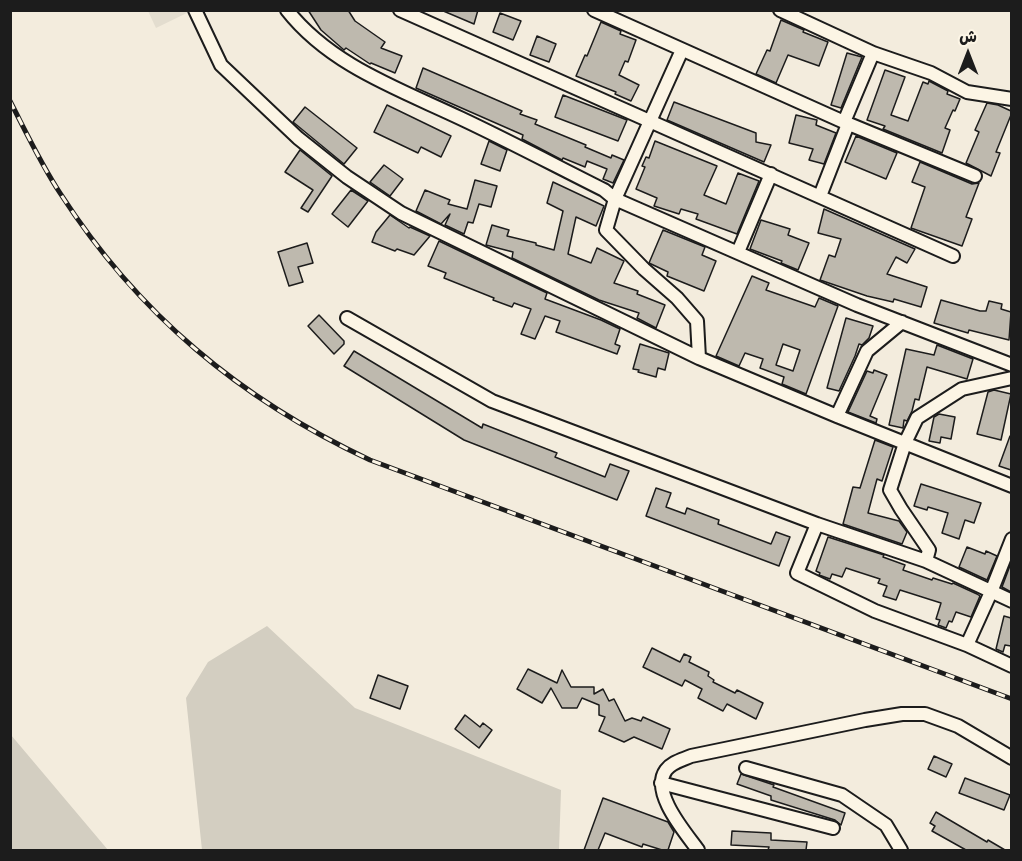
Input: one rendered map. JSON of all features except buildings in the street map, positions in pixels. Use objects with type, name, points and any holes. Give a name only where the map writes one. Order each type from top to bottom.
[{"type":"street","points":[[195,10],[221,65],[298,138],[347,177],[401,213],[699,358],[1011,486]]},
{"type":"street","points":[[287,10],[298,24],[356,69],[462,119],[604,190],[615,198],[857,305],[1011,364]]},
{"type":"street","points":[[400,10],[953,256]]},
{"type":"street","points":[[594,10],[846,123],[975,176]]},
{"type":"street","points":[[780,10],[873,53],[932,73],[967,92],[1011,99]]},
{"type":"street","points":[[682,50],[615,198],[606,230],[644,269],[677,298],[697,321],[699,358]]},
{"type":"street","points":[[820,196],[873,53]]},
{"type":"street","points":[[738,252],[771,174]]},
{"type":"street","points":[[347,318],[492,401],[817,524],[926,561],[1011,601]]},
{"type":"street","points":[[837,416],[867,351],[902,322]]},
{"type":"street","points":[[926,561],[929,550],[900,509],[890,490],[905,443],[917,418],[962,389],[1011,378]]},
{"type":"street","points":[[817,524],[797,573],[875,611],[967,645],[1011,666]]},
{"type":"street","points":[[967,645],[992,592],[1011,539]]},
{"type":"street","points":[[698,850],[671,813],[663,795],[661,783],[665,771],[672,764],[691,756],[865,720],[902,714],[926,714],[958,726],[1011,758]]},
{"type":"street","points":[[746,768],[842,795],[886,825],[901,850]]},
{"type":"street","points":[[661,783],[833,828]]},
{"type":"shaded area","points":[[193,10],[156,28],[148,11]]},
{"type":"shaded area","points":[[267,626],[355,708],[561,790],[559,850],[202,850],[186,698],[208,662]]},
{"type":"shaded area","points":[[11,735],[108,850],[11,850]]},
{"type":"railway","points":[[10,101],[60,193],[90,237],[123,277],[158,315],[196,349],[235,381],[278,410],[370,460],[1012,699]]}]
